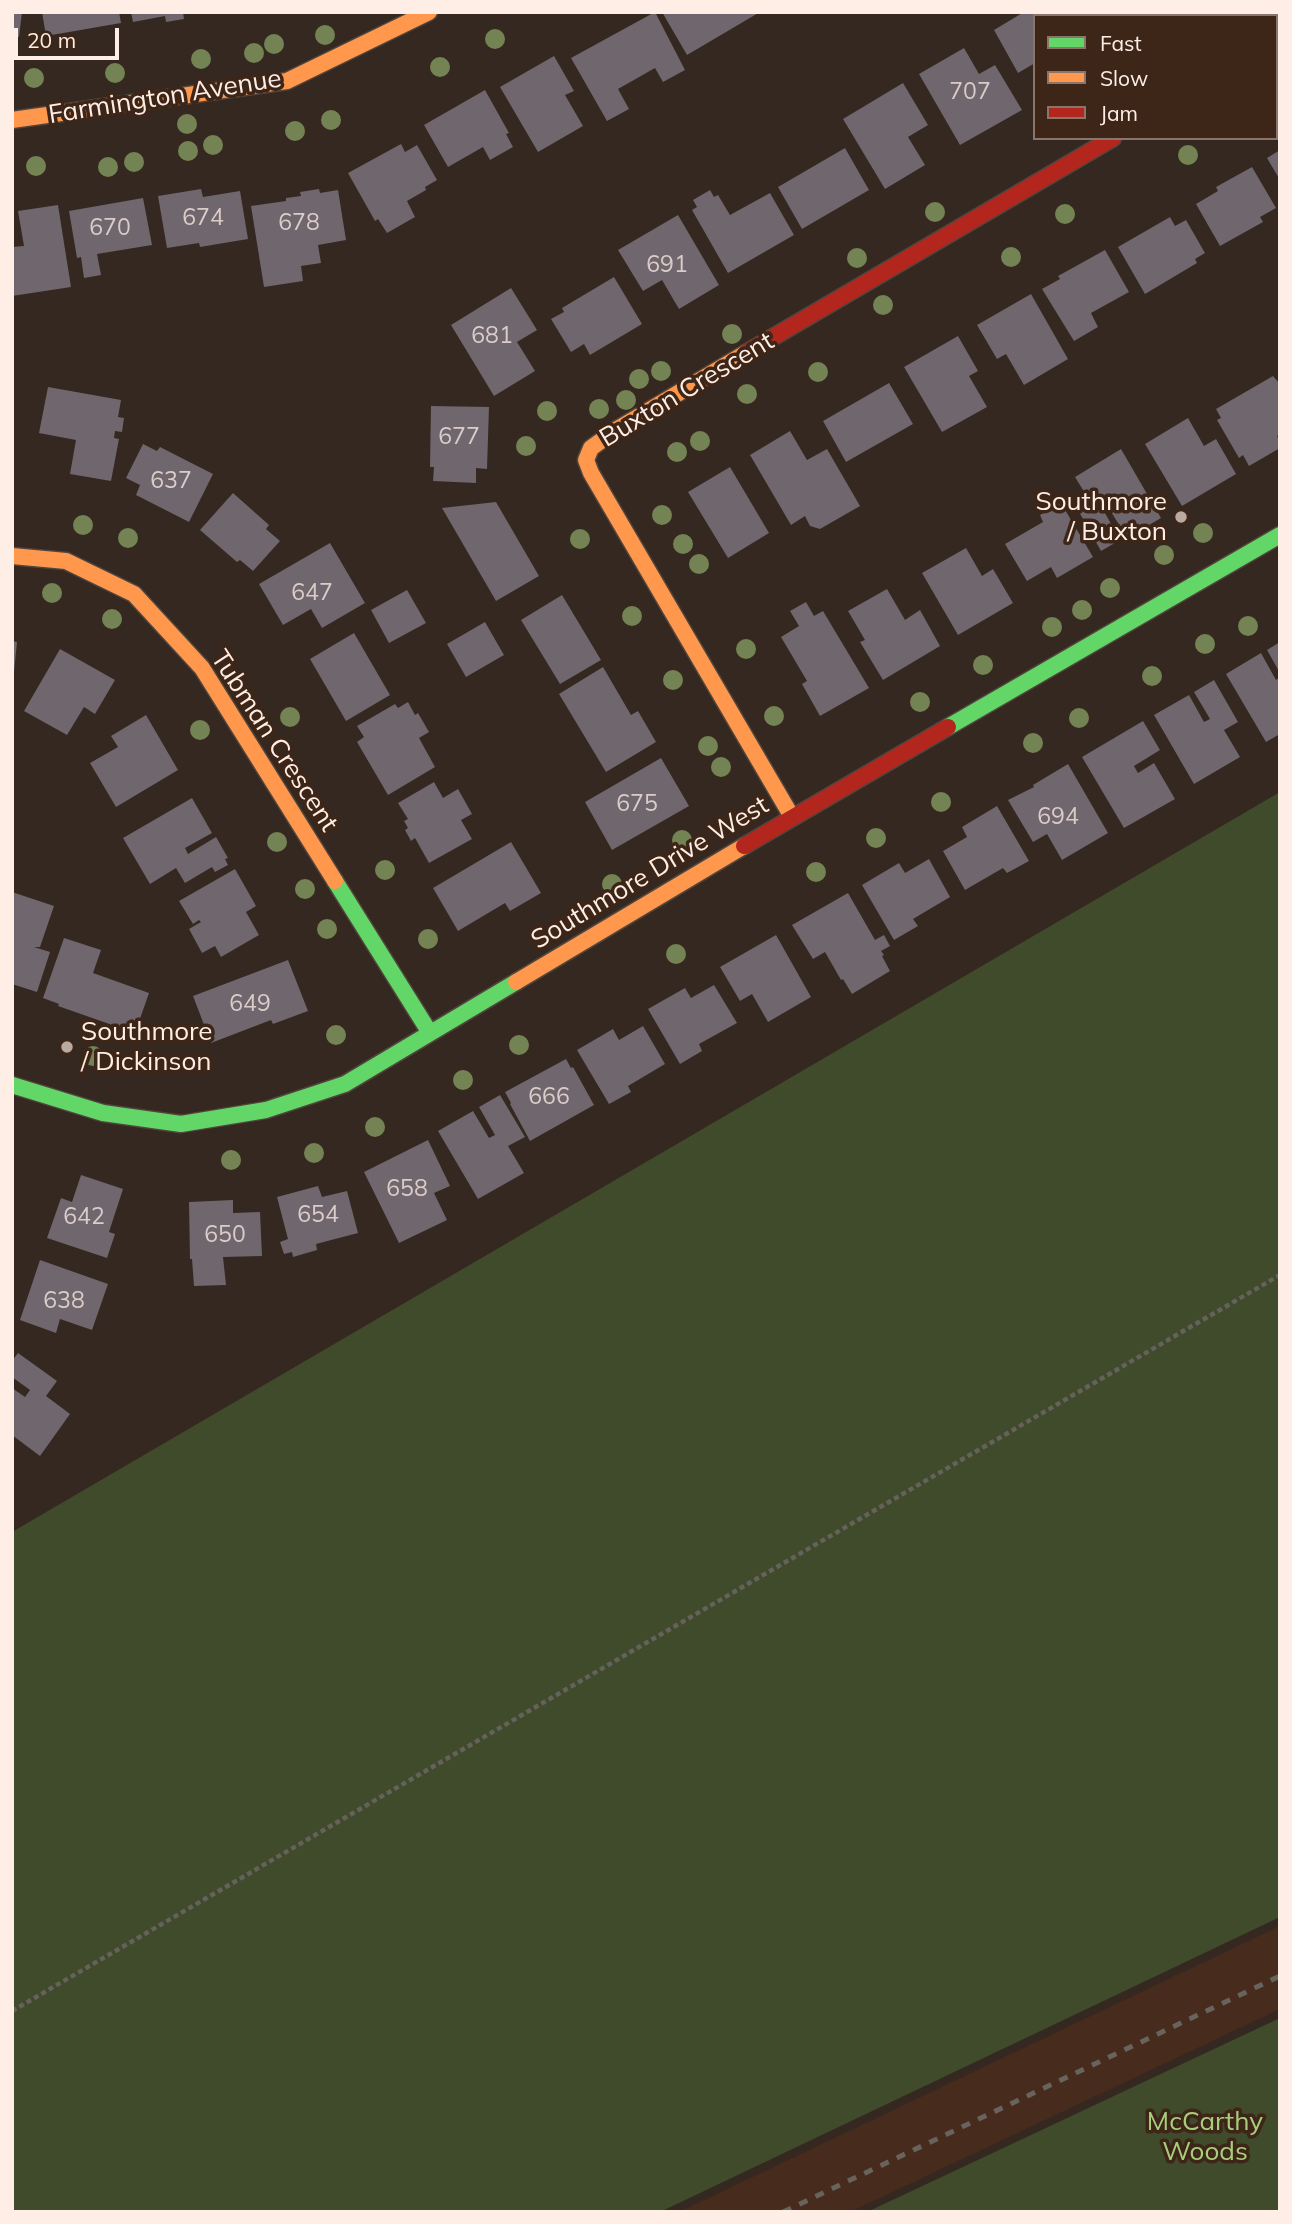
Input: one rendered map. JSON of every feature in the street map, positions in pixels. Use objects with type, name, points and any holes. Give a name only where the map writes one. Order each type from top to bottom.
[{"type":"street","name":"Farmington Avenue","points":[[12,120],[287,81],[429,12]]},
{"type":"street","name":"Buxton Crescent","points":[[792,817],[591,473],[586,460],[591,448],[617,430],[1110,140]]},
{"type":"street","name":"Southmore Drive West","points":[[12,1085],[103,1113],[181,1124],[266,1110],[345,1084],[792,817],[1280,535]]},
{"type":"street","name":"Tubman Crescent","points":[[12,556],[66,561],[134,594],[202,668],[430,1033]]},
{"type":"path","points":[[12,2011],[1280,1275]]},
{"type":"shaded area","points":[[1280,1926],[1280,2009],[850,2212],[679,2212]]},
{"type":"green space","points":[[1280,792],[1280,1917],[660,2212],[12,2212],[12,1532]]},
{"type":"green space","name":"McCarthy Woods","points":[[1280,2018],[1280,2212],[867,2212]]},
{"type":"building","points":[[12,12],[22,12],[19,37],[12,36]]},
{"type":"building","points":[[42,12],[119,12],[121,23],[46,36]]},
{"type":"building","points":[[131,12],[183,12],[184,19],[166,22],[165,16],[133,22]]},
{"type":"building","points":[[655,12],[685,70],[663,82],[655,68],[618,89],[629,109],[607,121],[571,58]]},
{"type":"building","points":[[662,12],[760,12],[687,55]]},
{"type":"building","points":[[1024,12],[1065,14],[1033,14],[1033,64],[1018,73],[994,30]]},
{"type":"building","points":[[1090,12],[1148,14],[1091,14]]},
{"type":"building","points":[[964,48],[979,74],[995,65],[1022,110],[960,145],[919,74]]},
{"type":"building","points":[[554,56],[574,91],[565,95],[583,126],[538,152],[500,87]]},
{"type":"building","points":[[903,83],[928,125],[908,137],[925,165],[885,189],[843,119]]},
{"type":"building","points":[[485,90],[509,133],[506,134],[513,147],[490,160],[483,147],[448,167],[424,125]]},
{"type":"building","points":[[401,144],[405,152],[417,145],[437,180],[407,201],[415,217],[387,233],[378,219],[375,221],[348,173]]},
{"type":"building","points":[[845,148],[869,190],[802,229],[778,187]]},
{"type":"building","points":[[1280,150],[1280,180],[1267,158]]},
{"type":"building","points":[[1252,167],[1276,208],[1260,217],[1263,222],[1220,246],[1196,204],[1218,191],[1216,187]]},
{"type":"building","points":[[201,189],[203,197],[240,191],[248,239],[200,247],[199,243],[167,248],[158,196]]},
{"type":"building","points":[[319,189],[320,193],[338,190],[346,240],[318,245],[321,263],[301,266],[303,281],[264,287],[251,206],[286,201],[286,198],[301,196],[300,192]]},
{"type":"building","points":[[710,190],[714,197],[718,195],[730,215],[770,193],[794,235],[728,273],[692,210],[697,207],[693,200]]},
{"type":"building","points":[[143,198],[152,245],[97,254],[101,275],[84,278],[81,257],[77,258],[69,211]]},
{"type":"building","points":[[58,205],[71,287],[12,296],[12,247],[24,246],[18,211]]},
{"type":"building","points":[[678,215],[719,285],[679,309],[662,280],[643,291],[618,250]]},
{"type":"building","points":[[1170,217],[1175,226],[1186,220],[1205,253],[1195,259],[1197,263],[1145,294],[1118,247]]},
{"type":"building","points":[[1105,250],[1129,292],[1091,313],[1098,327],[1074,341],[1042,289],[1060,279],[1058,276]]},
{"type":"building","points":[[614,277],[642,324],[590,355],[584,344],[571,352],[551,319],[564,312],[562,308]]},
{"type":"building","points":[[511,288],[537,330],[517,342],[535,371],[494,396],[451,325]]},
{"type":"building","points":[[1031,294],[1068,359],[1024,385],[1006,354],[997,359],[977,325]]},
{"type":"building","points":[[958,336],[978,371],[969,376],[987,407],[942,432],[904,367]]},
{"type":"building","points":[[1273,376],[1280,384],[1280,434],[1277,436],[1280,448],[1249,466],[1243,455],[1239,458],[1217,420],[1221,418],[1216,409]]},
{"type":"building","points":[[889,383],[913,424],[846,462],[823,421]]},
{"type":"building","points":[[48,387],[121,400],[118,417],[124,418],[122,432],[115,431],[114,438],[119,439],[111,481],[70,474],[76,440],[39,433]]},
{"type":"building","points":[[431,406],[489,407],[487,469],[476,468],[476,483],[433,481],[434,467],[430,467]]},
{"type":"building","points":[[1188,418],[1204,446],[1216,439],[1236,474],[1182,506],[1145,444]]},
{"type":"building","points":[[790,431],[807,460],[827,449],[860,506],[820,529],[810,526],[805,516],[791,525],[750,455]]},
{"type":"building","points":[[143,444],[157,451],[160,447],[213,474],[189,522],[136,495],[140,485],[126,478]]},
{"type":"building","points":[[1121,449],[1161,518],[1127,538],[1110,510],[1105,513],[1120,540],[1101,551],[1078,510],[1091,503],[1075,477]]},
{"type":"building","points":[[730,467],[769,533],[728,558],[688,492]]},
{"type":"building","points":[[233,493],[269,525],[266,529],[280,541],[253,571],[240,560],[237,562],[200,530]]},
{"type":"building","points":[[496,502],[539,576],[496,601],[442,508]]},
{"type":"building","points":[[1061,503],[1093,557],[1057,578],[1051,567],[1027,581],[1005,544],[1043,522],[1040,515]]},
{"type":"building","points":[[330,543],[365,603],[322,628],[311,609],[283,625],[259,584]]},
{"type":"building","points":[[966,548],[982,576],[993,569],[1013,603],[958,635],[922,573]]},
{"type":"building","points":[[887,589],[905,620],[920,610],[940,646],[883,680],[860,642],[865,640],[848,611]]},
{"type":"building","points":[[407,590],[426,623],[389,643],[371,610]]},
{"type":"building","points":[[562,595],[601,660],[560,684],[521,620]]},
{"type":"building","points":[[806,602],[814,616],[823,611],[869,688],[820,716],[802,684],[807,681],[781,637],[799,626],[790,611]]},
{"type":"building","points":[[485,622],[504,655],[466,677],[447,644]]},
{"type":"building","points":[[354,633],[390,695],[346,721],[310,659]]},
{"type":"building","points":[[12,641],[17,642],[14,672],[12,672]]},
{"type":"building","points":[[1280,642],[1280,673],[1267,650]]},
{"type":"building","points":[[60,649],[115,680],[95,714],[84,707],[67,735],[24,711]]},
{"type":"building","points":[[1261,653],[1276,680],[1280,677],[1280,734],[1266,742],[1226,674]]},
{"type":"building","points":[[603,667],[631,715],[638,711],[656,742],[606,772],[559,694]]},
{"type":"building","points":[[1214,680],[1238,722],[1224,730],[1240,757],[1194,784],[1154,715],[1189,695],[1204,722],[1210,719],[1194,692]]},
{"type":"building","points":[[408,702],[429,732],[419,738],[435,767],[388,795],[357,742],[364,737],[357,726],[395,704],[398,708]]},
{"type":"building","points":[[146,715],[178,770],[116,807],[90,763],[118,747],[111,736]]},
{"type":"building","points":[[1143,721],[1160,750],[1134,766],[1138,773],[1154,763],[1175,799],[1124,828],[1082,757]]},
{"type":"building","points":[[661,758],[689,806],[612,850],[585,802]]},
{"type":"building","points":[[1068,764],[1108,833],[1062,860],[1047,834],[1033,842],[1008,800],[1034,787],[1033,785]]},
{"type":"building","points":[[434,782],[443,798],[458,789],[472,814],[461,820],[472,839],[429,863],[415,838],[411,841],[405,830],[408,828],[404,821],[408,819],[398,803]]},
{"type":"building","points":[[192,798],[212,833],[185,848],[188,854],[216,837],[228,858],[225,859],[228,865],[215,872],[212,867],[185,883],[176,868],[150,884],[123,838]]},
{"type":"building","points":[[997,806],[1029,861],[1007,873],[1003,868],[965,890],[943,851],[967,837],[962,827]]},
{"type":"building","points":[[511,842],[541,893],[510,911],[505,903],[458,931],[433,888]]},
{"type":"building","points":[[929,859],[950,897],[913,919],[918,926],[894,940],[862,885],[899,863],[905,873]]},
{"type":"building","points":[[235,869],[256,906],[246,912],[259,935],[221,957],[215,946],[202,953],[189,929],[201,922],[199,920],[193,924],[179,901]]},
{"type":"building","points":[[12,892],[54,906],[40,947],[34,947],[50,952],[37,992],[12,984]]},
{"type":"building","points":[[848,893],[875,940],[884,935],[890,946],[881,951],[890,971],[852,994],[825,952],[813,959],[792,925]]},
{"type":"building","points":[[776,935],[811,997],[768,1022],[752,994],[740,1001],[720,967]]},
{"type":"building","points":[[64,938],[101,950],[93,973],[149,993],[135,1033],[58,1006],[59,1004],[43,998]]},
{"type":"building","points":[[288,960],[308,1011],[273,1024],[271,1020],[211,1043],[193,996]]},
{"type":"building","points":[[714,985],[737,1023],[699,1044],[702,1051],[680,1064],[648,1009],[685,988],[691,998]]},
{"type":"building","points":[[643,1026],[665,1064],[628,1086],[631,1092],[609,1104],[577,1050],[613,1029],[619,1040]]},
{"type":"building","points":[[566,1059],[594,1105],[530,1141],[505,1092]]},
{"type":"building","points":[[500,1095],[525,1137],[508,1146],[524,1173],[478,1199],[438,1131],[473,1111],[489,1138],[495,1135],[479,1107]]},
{"type":"building","points":[[428,1140],[450,1186],[434,1193],[447,1220],[399,1243],[364,1172]]},
{"type":"building","points":[[81,1175],[123,1189],[109,1232],[115,1234],[107,1258],[47,1238],[61,1198],[72,1202]]},
{"type":"building","points":[[318,1186],[322,1197],[347,1191],[358,1233],[316,1244],[317,1250],[293,1257],[292,1252],[284,1254],[280,1242],[288,1239],[277,1197]]},
{"type":"building","points":[[233,1200],[233,1213],[260,1212],[262,1256],[223,1257],[226,1285],[194,1286],[190,1259],[189,1202]]},
{"type":"building","points":[[40,1260],[108,1284],[92,1330],[60,1319],[56,1333],[20,1320]]},
{"type":"building","points":[[18,1353],[57,1381],[46,1396],[70,1414],[40,1456],[12,1435],[12,1388],[25,1397],[30,1390],[12,1377],[12,1361]]},
{"type":"railway","points":[[783,2212],[1280,1976]]},
{"type":"traffic: fast","points":[[948,727],[1280,535]]},
{"type":"traffic: fast","points":[[335,881],[430,1033]]},
{"type":"traffic: fast","points":[[12,1085],[103,1113],[181,1124],[266,1110],[345,1084],[516,982]]},
{"type":"traffic: slow","points":[[12,120],[287,81],[429,12]]},
{"type":"traffic: slow","points":[[746,353],[616,430],[591,448],[586,460],[591,473],[792,817]]},
{"type":"traffic: slow","points":[[12,556],[66,561],[134,594],[202,668],[335,881]]},
{"type":"traffic: slow","points":[[516,982],[744,846]]},
{"type":"traffic: jam","points":[[746,353],[1110,140]]},
{"type":"traffic: jam","points":[[744,846],[948,727]]},
{"type":"place","name":"Southmore / Buxton","points":[[1181,517]]},
{"type":"place","name":"Southmore / Dickinson","points":[[67,1047]]}]
